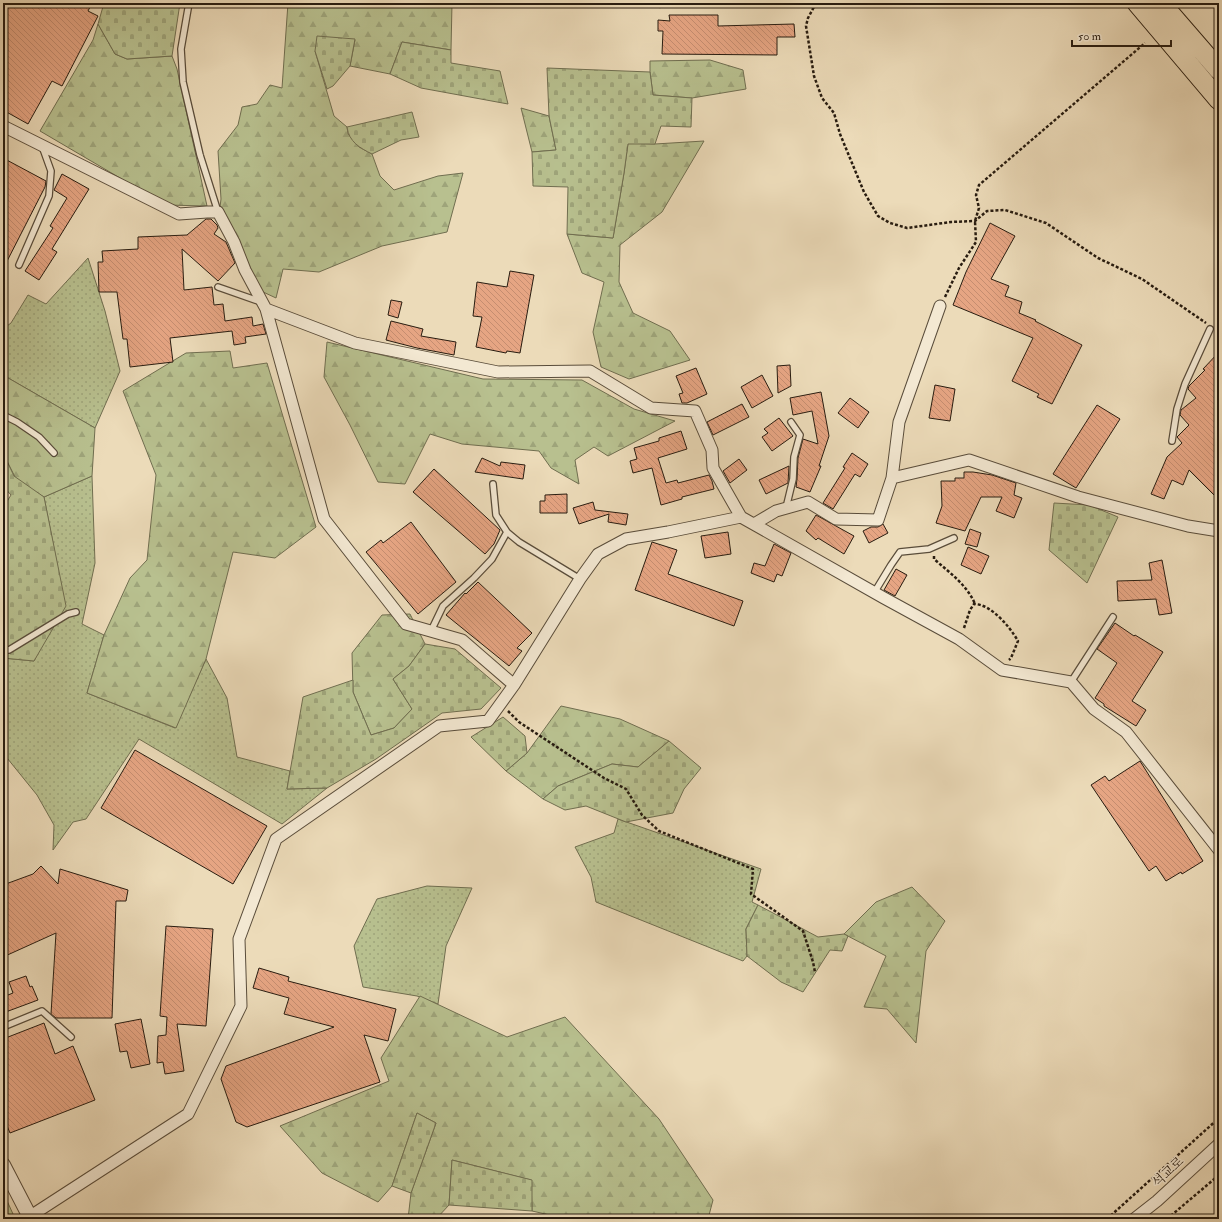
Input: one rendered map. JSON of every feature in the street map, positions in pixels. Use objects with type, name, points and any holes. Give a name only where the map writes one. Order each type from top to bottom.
[{"type":"highway","points":[[1137,3],[1219,100]]},
{"type":"highway","points":[[1161,3],[1219,70]]},
{"type":"street","points":[[3,126],[179,214],[218,212],[234,242],[245,270],[264,306],[324,519],[406,624],[462,640],[514,685]]},
{"type":"street","points":[[264,306],[355,343],[498,372],[590,371],[650,408],[695,411],[712,450],[713,468],[741,517],[960,639],[1002,670],[1071,682],[1094,709],[1126,732],[1219,850]]},
{"type":"street","points":[[754,524],[776,511],[808,502],[836,519],[878,520],[892,478],[898,422],[940,306]]},
{"type":"street","points":[[892,478],[969,460],[1078,497],[1188,526],[1219,532]]},
{"type":"street","points":[[3,1165],[29,1218],[188,1114],[242,1006],[239,939],[276,839],[439,726],[488,721],[514,685],[580,578],[598,554],[626,539],[741,517]]},
{"type":"street","name":"석교로","points":[[1134,1219],[1157,1201],[1219,1144]]},
{"type":"lane","points":[[188,3],[181,49],[183,82],[200,155],[218,212]]},
{"type":"lane","points":[[19,265],[50,196],[51,172],[42,146]]},
{"type":"lane","points":[[218,287],[264,306]]},
{"type":"lane","points":[[1172,441],[1177,409],[1184,384],[1197,360],[1210,329]]},
{"type":"lane","points":[[3,415],[17,422],[39,437],[54,453]]},
{"type":"lane","points":[[786,508],[793,479],[794,457],[800,435],[791,422]]},
{"type":"lane","points":[[493,484],[496,515],[507,532],[519,542],[580,578]]},
{"type":"lane","points":[[431,631],[443,606],[474,578],[492,559],[507,532]]},
{"type":"lane","points":[[874,592],[900,552],[931,548],[954,538]]},
{"type":"lane","points":[[3,649],[9,650],[68,614],[76,612]]},
{"type":"lane","points":[[1071,682],[1113,617]]},
{"type":"lane","points":[[3,1027],[42,1011],[71,1036]]},
{"type":"path","points":[[816,3],[808,18],[806,26],[814,76],[822,98],[834,113],[840,134],[864,192],[878,216],[890,223],[907,228],[952,222],[975,221],[987,211],[1005,210],[1046,222],[1098,258],[1142,279],[1206,323],[1210,329]]},
{"type":"path","points":[[940,306],[959,268],[976,242],[975,221],[979,208],[976,195],[980,185],[1145,43]]},
{"type":"path","points":[[931,548],[933,549],[934,559],[964,586],[971,595],[975,604]]},
{"type":"path","points":[[960,639],[970,610],[975,604]]},
{"type":"path","points":[[975,604],[987,607],[1015,634],[1018,641],[1011,658],[1007,661],[1004,670]]},
{"type":"path","points":[[500,704],[519,722],[604,778],[626,789],[642,815],[659,831],[753,869],[751,894],[803,931],[815,972]]},
{"type":"path","points":[[1107,1219],[1219,1118]]},
{"type":"path","points":[[1167,1219],[1219,1175]]},
{"type":"green space","points":[[104,3],[180,3],[172,56],[127,59],[115,54],[98,24]]},
{"type":"green space","points":[[288,3],[452,3],[451,50],[402,42],[390,74],[350,66],[355,40],[315,51],[334,116],[347,127],[348,134],[359,147],[372,154],[380,176],[394,190],[438,176],[463,173],[447,232],[382,246],[319,272],[283,269],[276,298],[261,291],[220,207],[221,199],[218,151],[238,125],[242,107],[257,104],[270,85],[282,88]]},
{"type":"green space","points":[[98,24],[115,54],[127,59],[172,56],[177,69],[207,206],[166,205],[40,131],[93,40]]},
{"type":"green space","points":[[317,36],[355,39],[350,66],[333,86],[327,89],[315,51]]},
{"type":"green space","points":[[402,42],[451,50],[451,63],[500,71],[508,104],[421,88],[390,74]]},
{"type":"green space","points":[[710,60],[743,70],[746,89],[692,98],[653,95],[650,61]]},
{"type":"green space","points":[[547,68],[650,72],[653,95],[692,98],[691,127],[661,126],[655,144],[628,144],[613,238],[567,234],[568,187],[533,186],[532,152],[556,150],[549,116]]},
{"type":"green space","points":[[521,108],[549,116],[556,150],[532,152]]},
{"type":"green space","points":[[412,112],[419,137],[401,140],[372,154],[356,144],[348,132],[347,127]]},
{"type":"green space","points":[[704,141],[662,212],[620,245],[619,282],[633,313],[670,331],[690,360],[629,379],[601,367],[593,332],[604,282],[582,273],[567,234],[613,238],[628,143],[655,144]]},
{"type":"green space","points":[[88,258],[105,311],[120,371],[95,428],[3,375],[3,329],[11,323],[28,295],[46,304]]},
{"type":"green space","points":[[327,342],[483,379],[582,380],[634,409],[675,421],[608,456],[594,447],[575,460],[579,484],[551,468],[539,451],[462,444],[430,434],[405,484],[378,482],[324,377]]},
{"type":"green space","points":[[230,351],[233,368],[267,363],[316,527],[275,558],[233,552],[206,659],[176,728],[87,693],[104,635],[130,578],[147,560],[156,475],[123,391],[186,353]]},
{"type":"green space","points":[[3,375],[95,428],[92,476],[44,497],[17,481],[3,453]]},
{"type":"green space","points":[[3,453],[14,476],[44,497],[66,606],[34,661],[3,658],[3,508],[11,495],[3,486]]},
{"type":"green space","points":[[92,476],[95,563],[82,624],[104,635],[87,693],[175,728],[206,659],[227,698],[237,757],[290,771],[287,789],[327,788],[282,824],[139,739],[86,819],[73,822],[53,850],[54,825],[37,795],[3,753],[3,658],[34,661],[64,600],[44,497]]},
{"type":"green space","points":[[1054,503],[1089,505],[1118,517],[1087,583],[1049,550]]},
{"type":"green space","points":[[410,614],[425,644],[409,666],[393,679],[412,709],[394,728],[371,735],[353,692],[352,653],[382,615]]},
{"type":"green space","points":[[425,644],[455,649],[501,688],[481,709],[442,713],[376,759],[327,788],[287,789],[303,697],[353,680],[353,692],[371,735],[394,728],[412,709],[393,679],[409,666]]},
{"type":"green space","points":[[561,706],[620,719],[669,741],[638,767],[612,764],[558,786],[543,799],[506,771],[527,753]]},
{"type":"green space","points":[[503,717],[525,736],[527,753],[506,771],[471,737]]},
{"type":"green space","points":[[669,741],[701,768],[684,789],[673,813],[626,822],[586,806],[565,810],[543,799],[558,786],[612,764],[638,767]]},
{"type":"green space","points":[[618,819],[761,869],[752,902],[758,905],[746,929],[747,956],[743,961],[596,902],[591,877],[575,847],[614,833]]},
{"type":"green space","points":[[427,886],[472,888],[446,946],[438,1004],[417,996],[363,987],[354,946],[377,899]]},
{"type":"green space","points":[[912,887],[945,921],[926,951],[916,1043],[887,1009],[864,1007],[886,956],[844,934],[876,902]]},
{"type":"green space","points":[[758,905],[818,937],[844,934],[848,936],[842,951],[830,950],[803,992],[781,982],[747,956],[746,929]]},
{"type":"green space","points":[[420,996],[507,1037],[565,1017],[659,1119],[713,1200],[708,1219],[568,1219],[532,1211],[531,1180],[452,1160],[449,1205],[436,1219],[408,1219],[411,1193],[436,1123],[417,1113],[392,1186],[378,1202],[322,1173],[280,1126],[389,1081],[381,1058]]},
{"type":"green space","points":[[417,1113],[436,1123],[411,1193],[392,1186]]},
{"type":"green space","points":[[452,1160],[532,1180],[532,1211],[449,1205]]},
{"type":"green space","points":[[3,1192],[13,1214],[7,1219],[3,1219]]},
{"type":"building","points":[[3,3],[92,3],[88,11],[98,16],[62,86],[52,81],[28,124],[3,110]]},
{"type":"building","points":[[669,15],[718,15],[718,26],[794,24],[795,37],[777,37],[777,55],[662,54],[663,31],[658,31],[658,20],[670,21]]},
{"type":"building","points":[[3,158],[46,181],[45,187],[3,269]]},
{"type":"building","points":[[62,174],[89,189],[52,249],[57,252],[39,280],[25,271],[53,228],[50,226],[67,198],[54,190]]},
{"type":"building","points":[[206,219],[211,219],[217,225],[218,228],[214,234],[226,242],[235,263],[218,281],[182,249],[184,290],[212,287],[214,305],[223,304],[225,321],[252,317],[253,326],[263,324],[266,334],[245,337],[246,343],[234,345],[232,331],[170,338],[173,362],[130,367],[127,339],[123,339],[117,292],[99,292],[98,262],[103,262],[102,251],[138,249],[138,237],[187,235]]},
{"type":"building","points":[[990,223],[1015,236],[991,279],[1009,286],[1005,296],[1022,302],[1019,313],[1036,320],[1035,321],[1082,345],[1052,404],[1037,397],[1039,394],[1012,381],[1033,338],[953,305],[966,272]]},
{"type":"building","points":[[510,271],[534,275],[520,353],[507,351],[506,353],[476,347],[482,317],[473,316],[477,282],[507,287]]},
{"type":"building","points":[[391,300],[402,302],[398,318],[388,315]]},
{"type":"building","points":[[391,321],[423,329],[421,336],[456,342],[454,355],[386,340]]},
{"type":"building","points":[[1219,352],[1219,500],[1189,470],[1183,485],[1172,480],[1164,499],[1151,494],[1167,457],[1182,443],[1177,437],[1189,425],[1180,415],[1181,410],[1196,398],[1188,389],[1189,386],[1205,370],[1203,369]]},
{"type":"building","points":[[790,365],[791,386],[778,393],[777,366]]},
{"type":"building","points":[[696,368],[707,394],[687,403],[682,403],[679,394],[683,393],[676,376]]},
{"type":"building","points":[[762,375],[773,396],[752,408],[741,387]]},
{"type":"building","points":[[935,385],[955,389],[950,421],[929,418]]},
{"type":"building","points":[[821,392],[829,436],[819,466],[821,466],[810,492],[796,487],[798,458],[803,439],[818,444],[812,411],[793,415],[790,398]]},
{"type":"building","points":[[850,398],[869,412],[858,428],[838,413]]},
{"type":"building","points":[[742,404],[749,417],[713,435],[707,422]]},
{"type":"building","points":[[1097,405],[1120,419],[1076,488],[1053,474]]},
{"type":"building","points":[[779,418],[793,436],[772,451],[762,437],[768,433],[764,429]]},
{"type":"building","points":[[681,431],[687,449],[658,458],[666,483],[677,480],[678,483],[709,475],[714,489],[682,497],[682,499],[661,505],[652,468],[633,473],[630,461],[637,459],[634,448],[659,441],[659,438]]},
{"type":"building","points":[[852,453],[868,464],[860,477],[855,474],[833,509],[823,503],[845,468],[843,467]]},
{"type":"building","points":[[482,458],[500,466],[501,462],[525,465],[523,479],[475,472]]},
{"type":"building","points":[[739,459],[747,470],[730,483],[723,471]]},
{"type":"building","points":[[789,466],[788,483],[766,494],[759,480]]},
{"type":"building","points":[[434,469],[500,530],[494,544],[485,554],[413,492]]},
{"type":"building","points":[[964,472],[992,475],[1016,483],[1014,495],[1022,498],[1014,518],[996,511],[1002,497],[981,497],[965,531],[936,523],[942,506],[941,481],[955,481],[955,478],[964,478]]},
{"type":"building","points":[[567,494],[567,513],[540,513],[540,501],[545,501],[545,495]]},
{"type":"building","points":[[593,502],[595,510],[628,514],[626,525],[608,522],[609,514],[579,524],[573,508]]},
{"type":"building","points":[[816,515],[854,536],[844,554],[818,538],[816,540],[806,531]]},
{"type":"building","points":[[411,522],[456,582],[418,614],[366,552],[381,540],[383,543]]},
{"type":"building","points":[[883,524],[888,533],[869,543],[863,531]]},
{"type":"building","points":[[970,529],[981,533],[977,547],[965,544]]},
{"type":"building","points":[[728,532],[731,554],[705,558],[701,536]]},
{"type":"building","points":[[652,542],[677,550],[668,574],[743,601],[734,626],[635,590]]},
{"type":"building","points":[[774,544],[791,553],[782,576],[777,574],[774,582],[751,573],[754,563],[765,566]]},
{"type":"building","points":[[968,547],[989,556],[981,574],[961,565]]},
{"type":"building","points":[[1162,560],[1172,613],[1159,615],[1156,599],[1118,601],[1117,581],[1152,580],[1149,563]]},
{"type":"building","points":[[896,569],[907,575],[895,596],[884,590]]},
{"type":"building","points":[[478,582],[532,633],[517,648],[522,651],[509,666],[446,615],[465,593],[466,594]]},
{"type":"building","points":[[1115,623],[1134,636],[1135,635],[1163,652],[1132,701],[1146,710],[1136,726],[1104,706],[1104,704],[1095,698],[1117,663],[1097,649]]},
{"type":"building","points":[[135,750],[267,826],[233,884],[101,808]]},
{"type":"building","points":[[1140,761],[1203,861],[1182,874],[1181,872],[1166,881],[1156,866],[1149,871],[1091,785],[1105,776],[1109,781]]},
{"type":"building","points":[[41,866],[58,884],[60,869],[128,890],[126,901],[116,901],[112,1018],[56,1018],[51,1014],[56,933],[3,957],[3,885],[33,874]]},
{"type":"building","points":[[166,926],[213,929],[206,1026],[177,1024],[184,1071],[165,1074],[163,1062],[157,1063],[158,1036],[166,1035],[167,1017],[160,1016]]},
{"type":"building","points":[[259,968],[289,977],[288,981],[396,1009],[388,1041],[364,1035],[380,1082],[247,1127],[236,1122],[221,1079],[226,1066],[334,1027],[284,1014],[289,998],[253,988]]},
{"type":"building","points":[[26,976],[30,987],[32,986],[38,1000],[3,1013],[3,997],[13,993],[9,982]]},
{"type":"building","points":[[141,1019],[150,1064],[131,1068],[127,1051],[120,1052],[115,1024]]},
{"type":"building","points":[[44,1023],[55,1054],[73,1046],[95,1100],[10,1133],[3,1116],[3,1039]]}]
